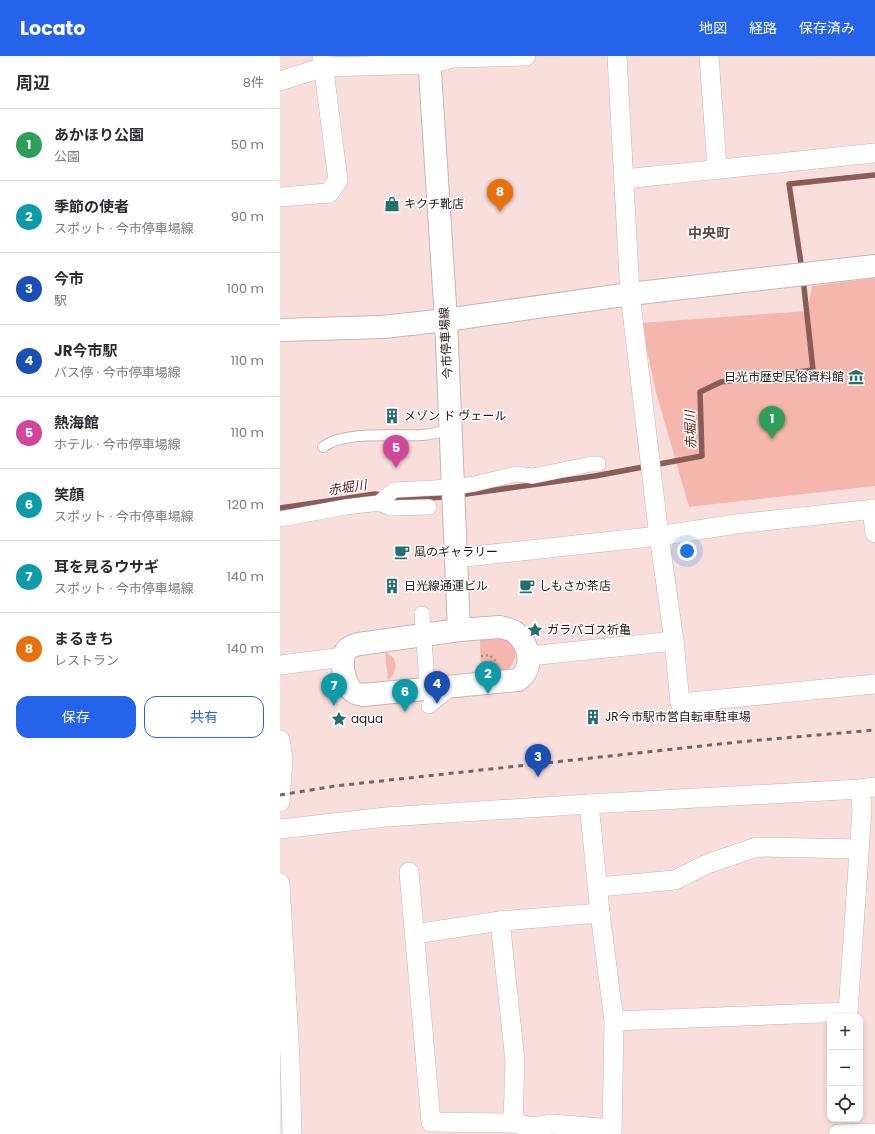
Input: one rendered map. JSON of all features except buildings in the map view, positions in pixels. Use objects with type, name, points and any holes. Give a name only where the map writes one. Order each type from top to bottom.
[{"type":"street","points":[[280,81],[323,62],[526,56]]},
{"type":"street","points":[[617,56],[630,294],[659,536],[674,641],[680,702],[875,684]]},
{"type":"street","points":[[709,56],[717,168]]},
{"type":"street","name":"今市停車場線","points":[[429,60],[446,320],[459,630]]},
{"type":"street","points":[[280,197],[329,193],[338,180],[323,62]]},
{"type":"street","points":[[624,179],[717,168],[875,153]]},
{"type":"street","points":[[280,330],[383,327],[446,320],[630,294],[875,266]]},
{"type":"street","points":[[380,503],[394,490],[453,495],[474,484],[516,474],[533,476],[591,464],[598,464]]},
{"type":"street","points":[[280,518],[380,503],[390,508],[429,507]]},
{"type":"street","points":[[456,558],[659,536],[736,524],[874,509],[875,533]]},
{"type":"street","points":[[422,614],[427,680]]},
{"type":"street","points":[[500,627],[511,629],[526,644],[529,656],[527,670],[523,677],[518,680],[363,695],[353,692],[347,685],[342,662],[347,649],[359,644],[423,635],[459,630],[500,627]]},
{"type":"street","points":[[529,656],[674,641]]},
{"type":"street","points":[[280,665],[343,657]]},
{"type":"street","points":[[427,680],[481,674]]},
{"type":"street","points":[[427,680],[452,687]]},
{"type":"street","points":[[429,706],[452,687]]},
{"type":"street","points":[[280,740],[283,759],[280,802]]},
{"type":"street","points":[[280,829],[386,817],[868,788],[868,811],[858,849],[848,1012],[614,1021]]},
{"type":"street","points":[[409,872],[431,1122],[513,1123],[533,1127],[552,1124],[612,1131],[614,1021],[600,913],[589,804]]},
{"type":"street","points":[[598,887],[675,880],[707,864],[757,847],[858,849]]},
{"type":"street","points":[[280,883],[290,1059],[292,1134]]},
{"type":"street","points":[[415,934],[500,921],[600,913]]},
{"type":"street","points":[[500,921],[515,1061],[513,1123]]},
{"type":"street","points":[[838,1134],[875,1133]]},
{"type":"lane","points":[[323,447],[336,440],[368,435],[424,435],[450,430]]},
{"type":"path","points":[[480,656],[489,655],[499,664]]},
{"type":"shaded area","points":[[875,278],[875,486],[689,507],[656,392],[641,323],[807,311],[812,286]]},
{"type":"shaded area","points":[[498,637],[509,642],[513,646],[516,654],[515,659],[508,670],[481,674],[480,640]]},
{"type":"shaded area","points":[[385,652],[393,657],[396,665],[394,673],[388,680]]},
{"type":"waterway","name":"赤堀川","points":[[802,270],[789,184],[875,175]]},
{"type":"waterway","name":"赤堀川","points":[[459,495],[595,476],[702,456],[700,392],[721,382],[813,370],[803,278]]},
{"type":"waterway","name":"赤堀川","points":[[280,508],[375,494],[399,499],[448,497]]},
{"type":"railway","points":[[280,795],[335,786],[738,742],[875,730]]},
{"type":"place","name":"キクチ靴店","points":[[392,204]]},
{"type":"place","name":"まるきち","points":[[500,212]]},
{"type":"place","name":"日光市歴史民俗資料館","points":[[856,377]]},
{"type":"place","name":"メゾン ド ヴェール","points":[[392,416]]},
{"type":"place","name":"あかほり公園","points":[[772,439]]},
{"type":"place","name":"熱海館","points":[[396,468]]},
{"type":"place","name":"風のギャラリー","points":[[402,552]]},
{"type":"place","name":"日光線通運ビル","points":[[392,586]]},
{"type":"place","name":"しもさか茶店","points":[[527,586]]},
{"type":"place","name":"ガラパゴス祈亀","points":[[535,630]]},
{"type":"place","name":"季節の使者","points":[[488,694]]},
{"type":"place","name":"JR今市駅","points":[[437,704]]},
{"type":"place","name":"耳を見るウサギ","points":[[334,706]]},
{"type":"place","name":"笑顔","points":[[405,712]]},
{"type":"place","name":"JR今市駅市営自転車駐車場","points":[[593,717]]},
{"type":"place","name":"aqua","points":[[339,719]]},
{"type":"place","name":"今市","points":[[538,777]]},
{"type":"district","name":"中央町","points":[[709,233]]}]
